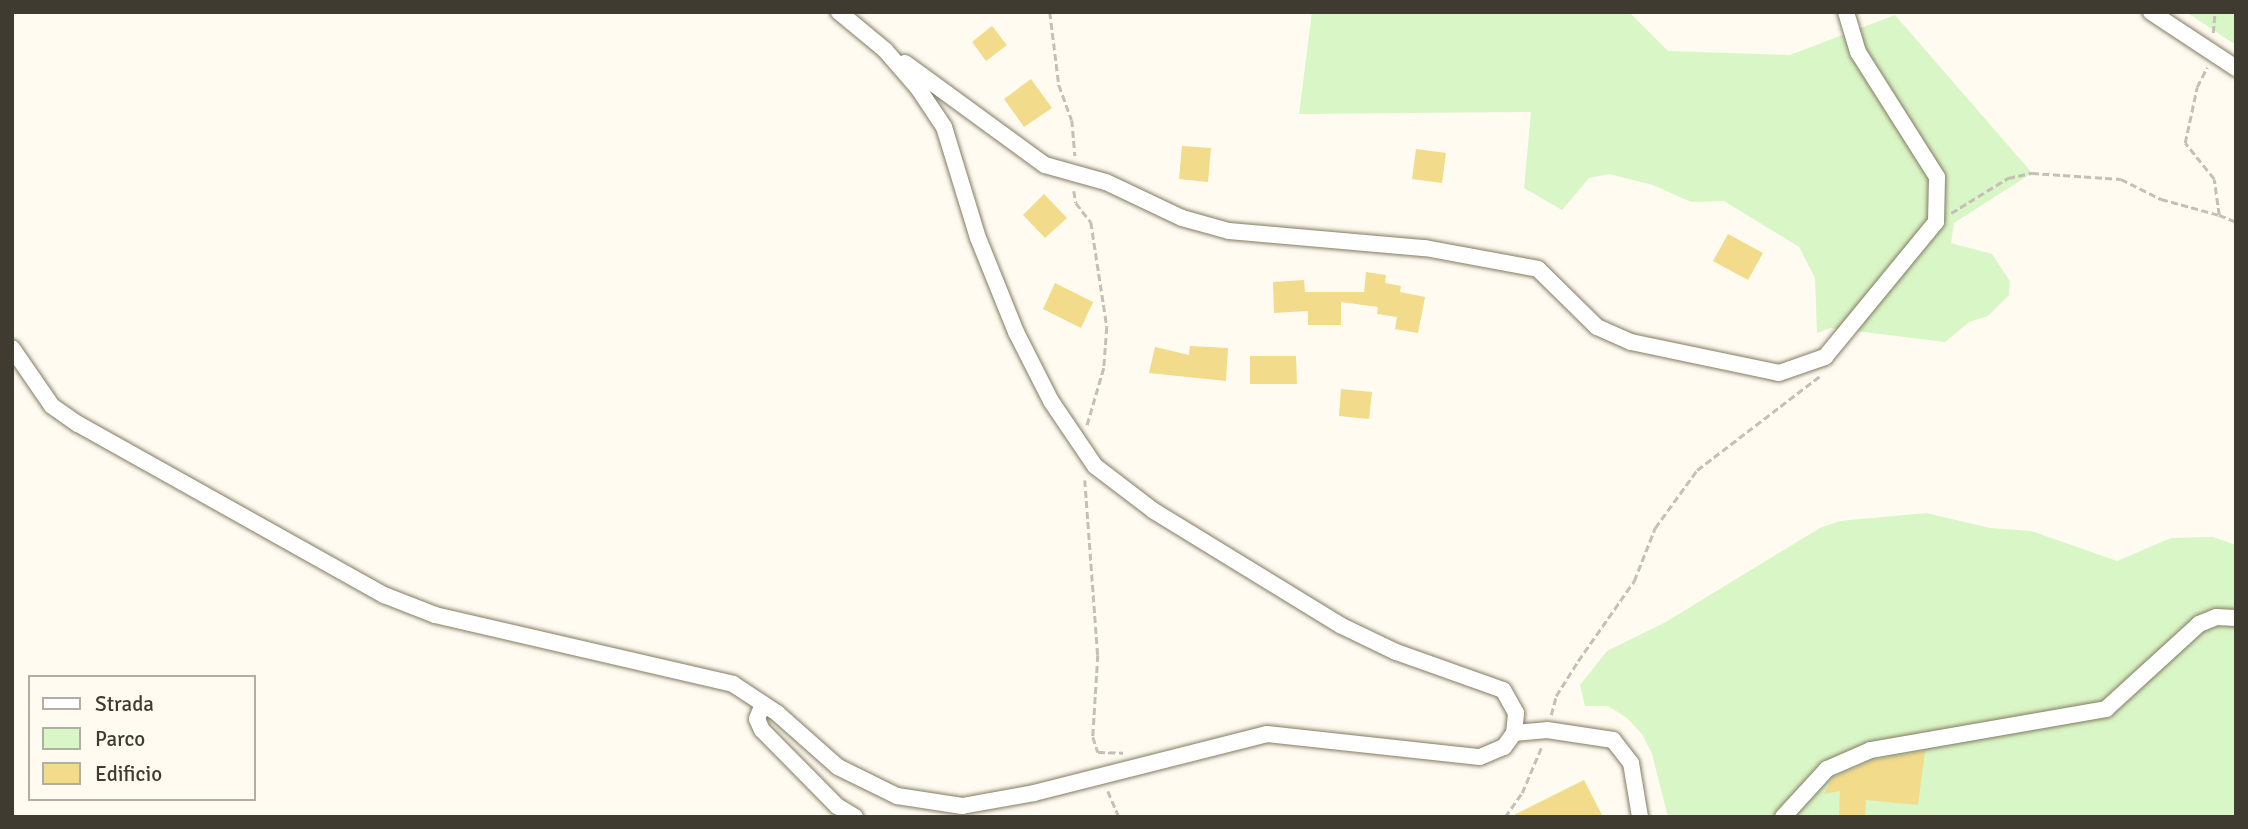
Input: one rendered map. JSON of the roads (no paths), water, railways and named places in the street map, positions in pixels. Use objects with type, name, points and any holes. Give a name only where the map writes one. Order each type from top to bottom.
[{"type":"street","points":[[839,12],[885,50],[1045,165],[1106,182],[1182,218],[1229,231],[1425,248],[1538,269],[1597,327],[1631,342],[1758,372],[1779,373],[1825,357],[1936,222],[1937,177],[1858,52],[1846,12]]},
{"type":"street","points":[[2151,12],[2211,48],[2236,68]]},
{"type":"street","points":[[12,348],[52,406],[78,424],[384,595],[435,615],[691,671],[733,684],[763,704],[838,767],[897,796],[962,806],[1034,793],[1135,765],[1267,734],[1479,757],[1504,747],[1514,733],[1516,713],[1503,690],[1396,652],[1340,625],[1130,495],[1107,478],[1051,401],[1016,332],[978,238],[944,127],[885,50]]},
{"type":"street","points":[[1783,817],[1827,769],[1871,750],[2106,709],[2199,624],[2216,617],[2236,618]]},
{"type":"street","points":[[763,704],[757,719],[762,730],[837,806],[855,817]]},
{"type":"street","points":[[1514,733],[1547,730],[1603,735],[1625,750],[1636,781],[1640,817]]}]
